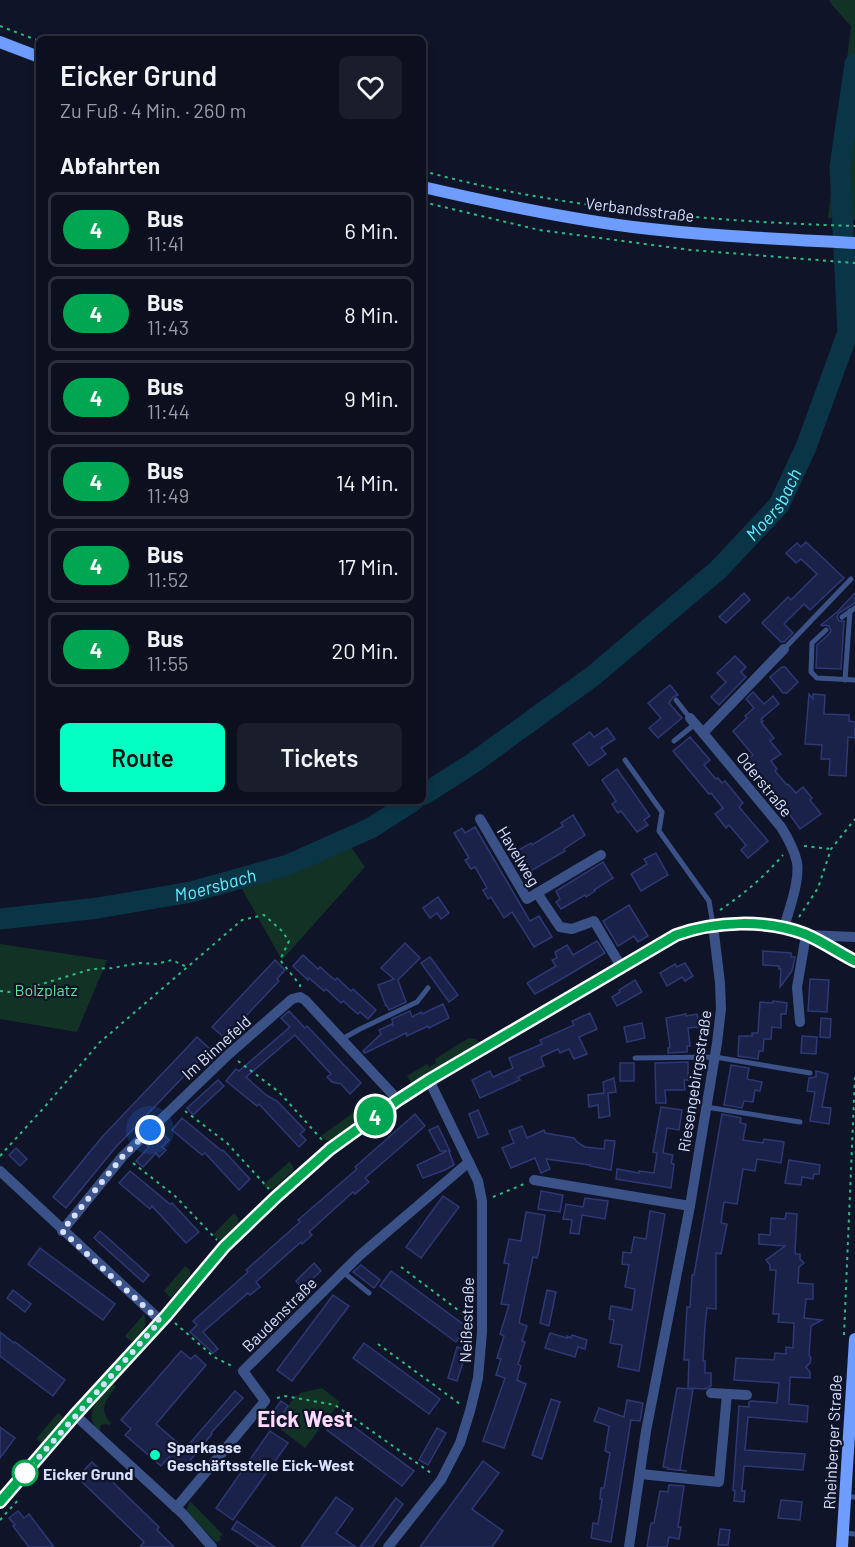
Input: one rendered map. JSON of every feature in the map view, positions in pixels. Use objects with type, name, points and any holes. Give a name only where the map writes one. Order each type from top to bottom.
[{"type":"main road","points":[[0,42],[36,56]]},
{"type":"main road","name":"Verbandsstraße","points":[[426,188],[555,215],[632,227],[855,243]]},
{"type":"main road","name":"Rheinberger Straße","points":[[843,1547],[849,1533],[849,1337]]},
{"type":"street","points":[[703,733],[784,649]]},
{"type":"street","name":"Oderstraße","points":[[693,721],[781,827],[792,848],[797,862],[797,876],[787,929]]},
{"type":"street","name":"Havelweg","points":[[480,819],[527,899],[601,855]]},
{"type":"street","name":"Havelweg","points":[[537,893],[560,927],[572,929],[594,921],[622,968]]},
{"type":"street","points":[[0,1502],[224,1247],[330,1149],[429,1080],[676,935],[693,929],[740,923],[787,929],[806,935],[855,961]]},
{"type":"street","name":"Riesengebirgsstraße","points":[[629,1547],[646,1431],[690,1206],[721,1009],[713,925]]},
{"type":"street","points":[[806,935],[855,937]]},
{"type":"street","points":[[800,1022],[797,987],[806,935]]},
{"type":"street","points":[[300,998],[305,1000],[398,1100]]},
{"type":"street","name":"Im Binnefeld","points":[[62,1231],[123,1156],[176,1104],[292,999],[300,998]]},
{"type":"street","name":"Neißestraße","points":[[388,1547],[441,1480],[460,1443],[478,1378],[482,1328],[482,1201],[478,1181],[429,1080]]},
{"type":"street","name":"Baudenstraße","points":[[265,1401],[243,1371],[359,1256],[469,1162]]},
{"type":"street","points":[[0,1171],[62,1231],[163,1318]]},
{"type":"street","points":[[534,1180],[690,1206]]},
{"type":"street","points":[[711,1393],[747,1395]]},
{"type":"street","points":[[640,1474],[719,1482],[727,1394]]},
{"type":"street","points":[[176,1508],[265,1401]]},
{"type":"street","points":[[75,1415],[183,1514],[212,1547]]},
{"type":"lane","points":[[784,649],[851,579]]},
{"type":"lane","points":[[842,617],[852,610]]},
{"type":"lane","points":[[845,680],[852,610]]},
{"type":"lane","points":[[826,630],[812,644],[811,672],[817,678],[855,680]]},
{"type":"lane","points":[[674,741],[693,721],[676,700]]},
{"type":"lane","points":[[625,760],[662,812],[659,831],[709,901],[713,925]]},
{"type":"lane","points":[[342,1039],[417,1002],[428,988]]},
{"type":"lane","points":[[635,1058],[714,1057],[810,1073]]},
{"type":"lane","points":[[706,1107],[800,1122]]},
{"type":"lane","points":[[343,1272],[369,1293]]},
{"type":"path","points":[[0,26],[36,40]]},
{"type":"path","points":[[426,172],[472,184],[557,200],[659,214],[855,226]]},
{"type":"path","points":[[828,261],[855,263]]},
{"type":"path","points":[[787,929],[806,908],[818,888],[831,849],[855,819]]},
{"type":"path","points":[[713,925],[717,912],[742,896],[792,848],[799,846],[831,849]]},
{"type":"path","points":[[0,1156],[99,1043],[242,920],[264,915],[281,930],[289,941],[280,960],[300,985],[300,998]]},
{"type":"path","points":[[0,992],[35,986],[92,969],[140,963],[156,964],[172,960],[187,967]]},
{"type":"path","points":[[229,1054],[279,1092],[330,1149]]},
{"type":"path","points":[[849,1337],[855,1076]]},
{"type":"path","points":[[176,1104],[227,1143],[276,1197]]},
{"type":"path","points":[[123,1156],[176,1196],[224,1247]]},
{"type":"path","points":[[482,1201],[534,1180]]},
{"type":"path","points":[[401,1267],[482,1328]]},
{"type":"path","points":[[163,1318],[214,1358],[243,1371]]},
{"type":"path","points":[[378,1344],[470,1411]]},
{"type":"path","points":[[265,1401],[285,1396],[335,1405],[441,1480]]},
{"type":"green space","points":[[829,0],[855,0],[855,220],[828,218],[851,26]]},
{"type":"green space","points":[[346,840],[365,867],[282,960],[234,875],[317,851]]},
{"type":"green space","name":"Bolzplatz","points":[[0,944],[107,960],[77,1032],[0,1019]]},
{"type":"green space","points":[[469,1038],[481,1043],[412,1085],[407,1076],[427,1064],[429,1067],[436,1063],[435,1059]]},
{"type":"green space","points":[[379,1094],[375,1108],[331,1140],[327,1141],[321,1136]]},
{"type":"green space","points":[[289,1162],[293,1166],[293,1171],[273,1189],[268,1189],[263,1185]]},
{"type":"green space","points":[[234,1213],[238,1218],[238,1223],[223,1239],[218,1239],[213,1235]]},
{"type":"green space","points":[[185,1266],[190,1270],[190,1275],[171,1298],[164,1291]]},
{"type":"green space","points":[[144,1314],[145,1325],[142,1331],[135,1340],[129,1340],[125,1336]]},
{"type":"green space","points":[[113,1384],[116,1387],[104,1409],[111,1423],[101,1425],[99,1432],[94,1425],[92,1412],[94,1406]]},
{"type":"green space","points":[[322,1388],[340,1402],[305,1448],[275,1425],[296,1395]]},
{"type":"green space","points":[[58,1413],[63,1417],[57,1425],[59,1427],[45,1442],[42,1443],[36,1439]]},
{"type":"green space","points":[[190,1501],[223,1535],[220,1536],[222,1540],[216,1542],[188,1513]]},
{"type":"building","points":[[806,542],[844,578],[810,610],[804,604],[784,624],[793,633],[781,642],[762,623],[788,597],[791,600],[817,574],[801,559],[796,563],[786,553],[797,543],[801,547]]},
{"type":"building","points":[[744,593],[750,600],[726,623],[719,617]]},
{"type":"building","points":[[855,593],[855,603],[839,613],[837,617],[839,621],[844,621],[841,669],[816,668],[817,645],[831,631],[829,626],[821,625]]},
{"type":"building","points":[[735,656],[746,667],[741,672],[746,677],[719,705],[711,697],[726,682],[717,673]]},
{"type":"building","points":[[785,667],[798,682],[787,693],[783,693],[770,677]]},
{"type":"building","points":[[670,685],[678,695],[673,697],[669,703],[682,718],[658,738],[649,728],[661,718],[648,703]]},
{"type":"building","points":[[753,692],[764,704],[773,696],[779,704],[761,719],[774,738],[770,741],[781,754],[771,761],[777,769],[775,771],[796,793],[803,787],[821,814],[800,829],[783,805],[781,807],[768,791],[770,790],[745,761],[753,755],[733,731],[754,708],[746,699]]},
{"type":"building","points":[[809,694],[813,699],[813,694],[825,695],[824,714],[849,715],[849,721],[855,722],[855,738],[848,737],[846,776],[829,775],[830,759],[821,759],[822,745],[805,744]]},
{"type":"building","points":[[607,728],[615,739],[601,748],[606,754],[589,766],[573,744],[590,732],[594,737]]},
{"type":"building","points":[[690,737],[710,760],[704,765],[716,779],[718,778],[722,783],[725,781],[743,803],[739,807],[768,841],[748,858],[741,850],[746,845],[729,825],[726,828],[715,814],[723,808],[673,751]]},
{"type":"building","points":[[617,769],[650,816],[644,820],[648,825],[637,832],[621,811],[618,813],[615,809],[612,804],[616,801],[602,780]]},
{"type":"building","points":[[573,815],[585,835],[564,849],[565,851],[524,875],[510,855],[563,826],[561,823]]},
{"type":"building","points":[[475,827],[530,921],[539,916],[552,937],[534,947],[512,912],[504,918],[491,897],[488,899],[483,890],[487,888],[475,867],[471,869],[465,860],[469,858],[454,833],[462,828],[465,833]]},
{"type":"building","points":[[656,853],[668,875],[641,891],[631,874],[647,864],[644,859]]},
{"type":"building","points":[[603,862],[613,878],[586,897],[585,895],[561,909],[556,902],[560,899],[556,891]]},
{"type":"building","points":[[438,897],[449,913],[441,919],[437,913],[430,918],[423,908]]},
{"type":"building","points":[[629,905],[648,936],[638,942],[634,936],[618,946],[603,921]]},
{"type":"building","points":[[597,941],[605,953],[535,994],[527,983],[556,966],[552,960],[557,958],[555,952],[567,945],[573,955]]},
{"type":"building","points":[[405,943],[420,958],[398,980],[406,1002],[389,1010],[378,985],[394,979],[381,968]]},
{"type":"building","points":[[763,951],[791,953],[791,957],[795,957],[792,971],[780,987],[781,969],[779,966],[763,965]]},
{"type":"building","points":[[303,955],[318,969],[320,967],[335,980],[337,978],[351,991],[353,989],[376,1010],[368,1019],[343,1001],[341,1003],[326,989],[324,991],[309,978],[308,980],[293,966]]},
{"type":"building","points":[[430,957],[458,995],[449,1002],[421,963]]},
{"type":"building","points":[[275,960],[285,970],[277,979],[279,981],[225,1038],[212,1027]]},
{"type":"building","points":[[685,963],[693,976],[685,981],[682,977],[667,986],[660,973],[675,964],[677,967]]},
{"type":"building","points":[[810,979],[829,980],[827,1012],[808,1011]]},
{"type":"building","points":[[635,980],[642,992],[617,1006],[612,997]]},
{"type":"building","points":[[773,1001],[787,1003],[786,1014],[781,1014],[781,1028],[772,1027],[771,1039],[764,1039],[763,1051],[759,1051],[758,1059],[738,1056],[739,1036],[752,1036],[752,1033],[758,1033],[760,1002],[773,1003]]},
{"type":"building","points":[[443,1004],[449,1018],[407,1036],[406,1033],[365,1053],[363,1051],[381,1034],[379,1030],[393,1025],[392,1019],[410,1011],[412,1017]]},
{"type":"building","points":[[289,1011],[305,1028],[307,1026],[361,1083],[350,1094],[341,1084],[332,1082],[327,1077],[331,1074],[295,1035],[246,1077],[266,1095],[277,1101],[305,1130],[300,1134],[306,1140],[299,1147],[259,1104],[257,1106],[226,1081],[236,1069],[239,1071],[290,1027],[281,1018]]},
{"type":"building","points":[[590,1013],[597,1029],[579,1037],[587,1054],[574,1059],[569,1049],[560,1053],[558,1049],[541,1057],[544,1066],[480,1098],[472,1080],[490,1071],[493,1077],[513,1068],[509,1058],[542,1044],[540,1040],[574,1025],[572,1021]]},
{"type":"building","points":[[686,1014],[686,1016],[697,1014],[700,1027],[688,1028],[690,1046],[687,1046],[687,1052],[668,1053],[670,1047],[666,1018]]},
{"type":"building","points":[[821,1018],[831,1019],[830,1038],[820,1037]]},
{"type":"building","points":[[642,1023],[645,1038],[627,1042],[624,1027]]},
{"type":"building","points":[[802,1036],[817,1037],[816,1054],[801,1053]]},
{"type":"building","points":[[197,1037],[210,1049],[115,1148],[66,1208],[53,1197],[102,1137]]},
{"type":"building","points":[[688,1062],[688,1080],[684,1080],[685,1090],[665,1090],[666,1103],[656,1103],[655,1063]]},
{"type":"building","points":[[620,1063],[634,1063],[634,1081],[620,1081]]},
{"type":"building","points":[[731,1065],[749,1068],[747,1079],[762,1082],[760,1091],[755,1090],[753,1102],[744,1101],[742,1108],[724,1105]]},
{"type":"building","points":[[816,1071],[828,1074],[822,1107],[831,1108],[829,1124],[810,1121],[815,1092],[807,1091],[809,1078],[816,1077]]},
{"type":"building","points":[[614,1078],[616,1092],[608,1093],[610,1116],[599,1118],[598,1105],[589,1107],[588,1095],[604,1093],[603,1082]]},
{"type":"building","points":[[218,1080],[224,1086],[193,1115],[187,1108]]},
{"type":"building","points":[[661,1107],[682,1110],[679,1130],[667,1128],[663,1153],[673,1155],[671,1188],[616,1179],[617,1169],[654,1173],[657,1153],[653,1152]]},
{"type":"building","points":[[478,1110],[488,1134],[478,1138],[469,1114]]},
{"type":"building","points":[[415,1114],[425,1126],[365,1178],[369,1182],[355,1194],[353,1192],[309,1232],[312,1235],[256,1282],[260,1287],[250,1295],[248,1293],[203,1332],[218,1349],[213,1353],[190,1332],[197,1325],[193,1321],[300,1222],[298,1220],[357,1169],[355,1167]]},
{"type":"building","points":[[722,1114],[741,1118],[740,1123],[746,1124],[743,1140],[763,1143],[764,1139],[784,1142],[781,1163],[757,1159],[755,1171],[743,1169],[737,1204],[724,1202],[721,1223],[727,1224],[721,1254],[716,1253],[716,1309],[707,1308],[705,1326],[703,1361],[705,1361],[705,1373],[711,1373],[711,1386],[705,1389],[688,1388],[689,1360],[684,1360],[687,1307],[690,1307],[692,1275],[694,1275]]},
{"type":"building","points":[[182,1118],[223,1150],[250,1179],[239,1190],[205,1153],[202,1155],[172,1130]]},
{"type":"building","points":[[438,1126],[454,1165],[423,1178],[417,1165],[447,1151],[440,1151],[429,1130]]},
{"type":"building","points":[[522,1126],[527,1138],[544,1130],[545,1133],[574,1138],[585,1147],[604,1149],[605,1140],[615,1141],[611,1170],[546,1159],[550,1169],[541,1173],[535,1158],[511,1168],[502,1148],[514,1143],[509,1131]]},
{"type":"building","points":[[162,1133],[169,1140],[162,1147],[166,1150],[159,1157],[156,1153],[143,1167],[136,1161],[149,1147],[146,1144],[152,1138],[155,1140]]},
{"type":"building","points":[[16,1148],[27,1159],[20,1166],[9,1155]]},
{"type":"building","points":[[789,1160],[820,1165],[819,1174],[814,1174],[813,1179],[802,1177],[801,1185],[785,1183]]},
{"type":"building","points":[[130,1171],[170,1204],[172,1203],[199,1232],[186,1243],[152,1206],[150,1209],[119,1183]]},
{"type":"building","points":[[541,1191],[563,1195],[560,1212],[538,1209]]},
{"type":"building","points":[[443,1196],[459,1207],[421,1258],[406,1247]]},
{"type":"building","points":[[585,1198],[608,1201],[605,1219],[582,1215],[579,1234],[570,1233],[572,1220],[563,1219],[566,1204],[583,1207]]},
{"type":"building","points":[[650,1211],[665,1214],[639,1371],[618,1367],[622,1345],[610,1343],[614,1320],[609,1319],[611,1306],[632,1310],[635,1289],[625,1287],[629,1265],[622,1264],[623,1252],[631,1253],[634,1237],[646,1239]]},
{"type":"building","points":[[526,1212],[545,1215],[539,1251],[537,1258],[533,1257],[519,1323],[527,1326],[522,1341],[525,1342],[518,1364],[521,1366],[517,1380],[526,1384],[504,1448],[483,1441],[505,1378],[496,1375],[501,1359],[497,1358],[504,1336],[500,1334],[509,1305],[501,1304],[509,1264],[504,1263],[509,1239],[521,1241]]},
{"type":"building","points":[[786,1213],[797,1214],[795,1254],[800,1254],[800,1259],[804,1263],[799,1267],[798,1283],[813,1284],[813,1299],[806,1299],[804,1318],[822,1320],[811,1326],[809,1355],[811,1358],[806,1367],[810,1372],[810,1378],[790,1377],[789,1404],[808,1406],[807,1422],[748,1417],[745,1450],[805,1454],[803,1470],[744,1466],[742,1491],[745,1491],[744,1502],[734,1501],[739,1406],[749,1407],[751,1401],[777,1403],[779,1383],[734,1380],[736,1358],[774,1360],[775,1353],[786,1354],[786,1347],[793,1348],[794,1323],[778,1322],[779,1314],[773,1314],[776,1270],[770,1270],[770,1265],[766,1260],[785,1246],[759,1244],[759,1234],[770,1235],[771,1218],[785,1219]]},
{"type":"building","points":[[100,1231],[149,1275],[143,1282],[94,1238]]},
{"type":"building","points":[[40,1248],[115,1304],[103,1320],[28,1264]]},
{"type":"building","points":[[314,1263],[321,1271],[302,1288],[296,1281]]},
{"type":"building","points":[[361,1265],[380,1280],[374,1288],[353,1272]]},
{"type":"building","points":[[391,1271],[467,1327],[456,1342],[380,1286]]},
{"type":"building","points":[[13,1290],[31,1304],[25,1312],[7,1298]]},
{"type":"building","points":[[547,1290],[556,1292],[549,1326],[540,1323]]},
{"type":"building","points":[[333,1295],[349,1306],[292,1381],[277,1370]]},
{"type":"building","points":[[0,1332],[65,1380],[53,1396],[0,1356]]},
{"type":"building","points":[[550,1333],[567,1338],[567,1336],[571,1338],[572,1335],[587,1340],[585,1349],[578,1347],[575,1357],[545,1348]]},
{"type":"building","points":[[364,1343],[440,1399],[429,1414],[353,1358]]},
{"type":"building","points":[[457,1347],[467,1350],[457,1381],[448,1378]]},
{"type":"building","points":[[181,1351],[191,1359],[195,1355],[206,1365],[156,1424],[185,1449],[235,1391],[243,1398],[211,1433],[183,1469],[169,1457],[161,1466],[125,1435],[131,1429],[121,1420]]},
{"type":"building","points":[[677,1388],[693,1389],[680,1470],[687,1471],[668,1469],[663,1467]]},
{"type":"building","points":[[551,1399],[560,1402],[542,1459],[532,1455]]},
{"type":"building","points":[[627,1400],[643,1403],[640,1421],[631,1420],[611,1542],[591,1538],[593,1523],[598,1524],[602,1499],[600,1499],[601,1488],[604,1488],[610,1453],[605,1451],[609,1426],[594,1421],[599,1408],[624,1417]]},
{"type":"building","points":[[281,1401],[288,1406],[276,1424],[268,1419]]},
{"type":"building","points":[[338,1415],[414,1471],[402,1486],[327,1430]]},
{"type":"building","points":[[0,1427],[15,1438],[0,1458]]},
{"type":"building","points":[[437,1428],[446,1433],[428,1465],[419,1460]]},
{"type":"building","points":[[270,1431],[288,1443],[233,1520],[216,1508]]},
{"type":"building","points":[[483,1461],[499,1473],[472,1509],[503,1531],[492,1547],[420,1547]]},
{"type":"building","points":[[92,1462],[159,1527],[157,1530],[174,1547],[140,1547],[144,1542],[77,1477]]},
{"type":"building","points":[[669,1485],[684,1486],[678,1527],[681,1527],[679,1539],[669,1537],[667,1547],[647,1547],[660,1491],[668,1492]]},
{"type":"building","points":[[336,1497],[353,1509],[336,1533],[356,1547],[301,1547]]},
{"type":"building","points":[[396,1498],[403,1504],[372,1547],[360,1547]]},
{"type":"building","points":[[781,1500],[802,1502],[800,1520],[778,1518]]},
{"type":"building","points":[[18,1511],[24,1518],[29,1514],[54,1547],[29,1547],[9,1518]]},
{"type":"building","points":[[237,1521],[275,1547],[259,1547],[232,1529]]},
{"type":"building","points":[[720,1529],[730,1530],[728,1545],[718,1545]]},
{"type":"waterway","name":"Moersbach","points":[[426,793],[473,763],[593,676],[719,569],[779,505],[806,447],[848,332],[840,167],[855,64]]},
{"type":"waterway","name":"Moersbach","points":[[0,919],[98,908],[191,892],[288,865],[371,828],[408,804]]},
{"type":"bus line","name":"4","points":[[0,1502],[75,1415],[166,1316],[224,1247],[330,1149],[429,1080],[676,935],[693,929],[733,923],[784,928],[806,935],[855,961]]},
{"type":"place","name":"Sparkasse Geschäftsstelle Eick-West","points":[[155,1455]]},
{"type":"place","name":"Eicker Grund","points":[[25,1473]]},
{"type":"district","name":"Eick West","points":[[305,1418]]},
{"type":"route","points":[[25,1473],[160,1321],[62,1231],[123,1156],[150,1130]]}]
